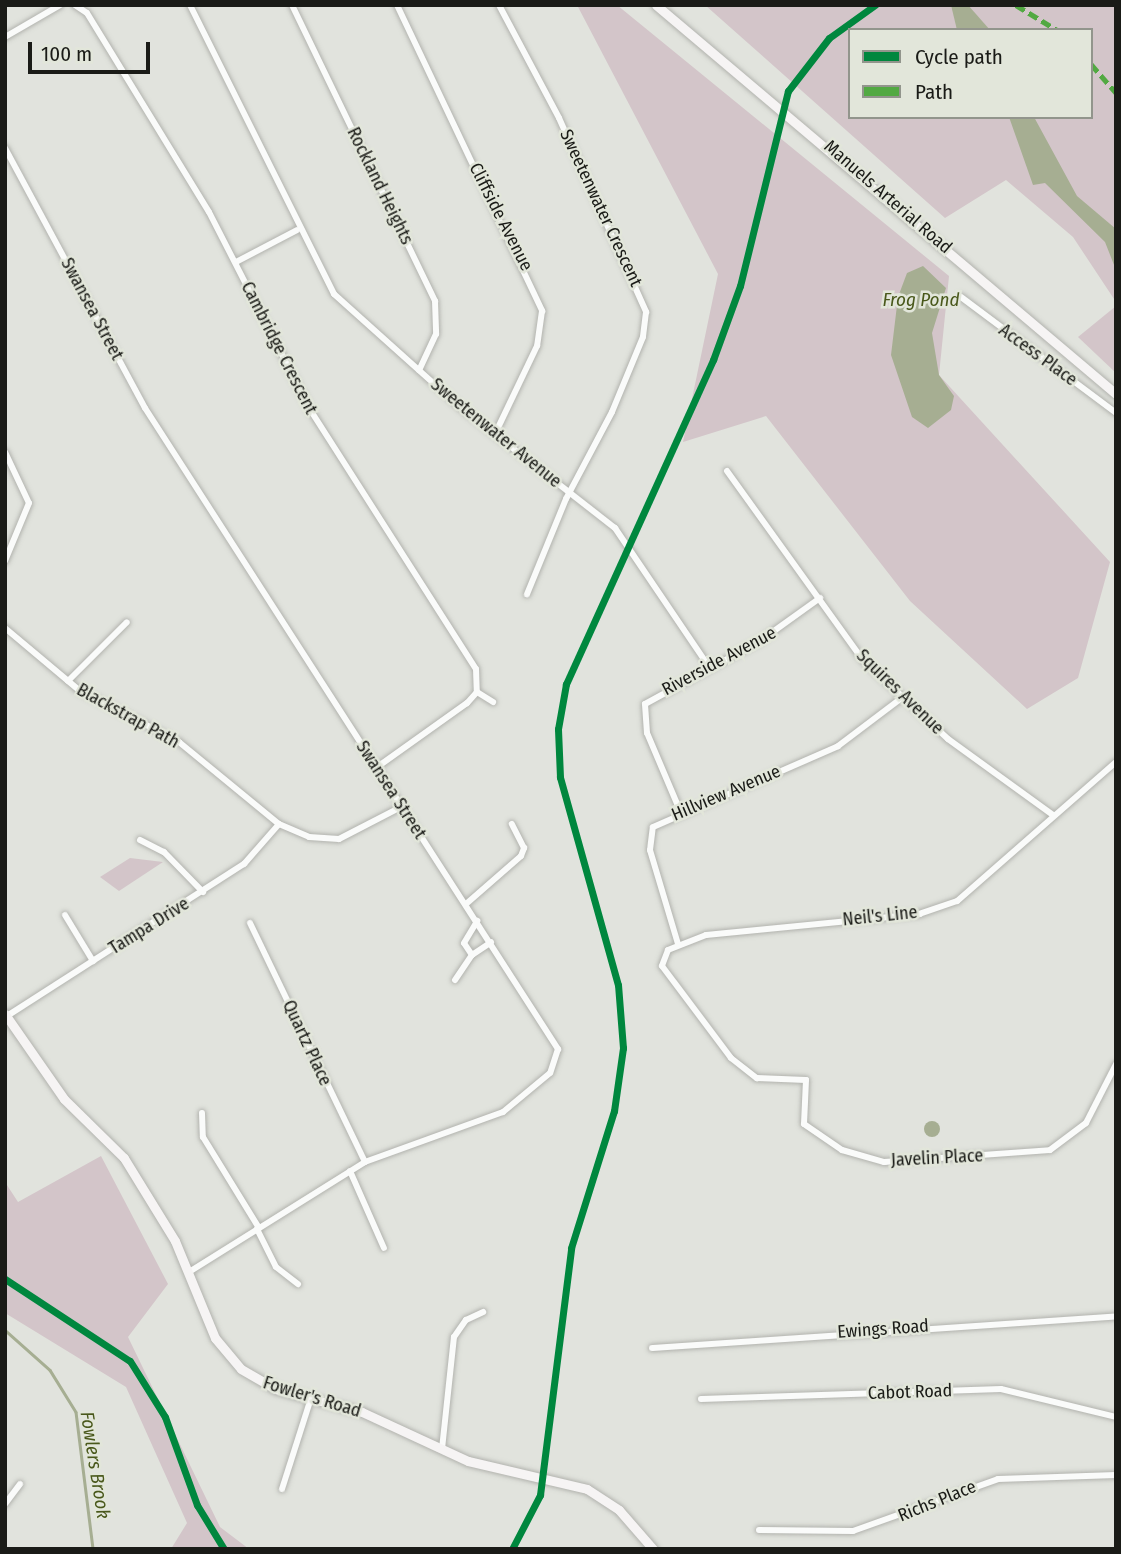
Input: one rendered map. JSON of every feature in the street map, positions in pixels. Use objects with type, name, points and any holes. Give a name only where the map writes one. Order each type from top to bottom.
[{"type":"street","points":[[5,37],[60,5]]},
{"type":"street","name":"Cambridge Crescent","points":[[75,5],[86,13],[236,262],[311,411],[468,655],[477,692]]},
{"type":"street","name":"Sweetenwater Avenue","points":[[190,5],[297,230],[341,303],[495,434],[621,535],[709,667]]},
{"type":"street","name":"Rockland Heights","points":[[292,5],[435,301],[436,334],[419,370]]},
{"type":"street","name":"Cliffside Avenue","points":[[397,5],[542,311],[537,346],[495,434]]},
{"type":"street","name":"Sweetenwater Crescent","points":[[499,5],[559,118],[646,312],[643,337],[612,412],[569,492],[527,594]]},
{"type":"street","name":"Manuels Arterial Road","points":[[656,5],[802,123],[1116,394]]},
{"type":"street","name":"Swansea Street","points":[[5,148],[145,408],[401,807],[553,1037],[555,1065],[495,1116],[365,1162],[189,1272]]},
{"type":"street","points":[[236,262],[297,230]]},
{"type":"street","name":"Access Place","points":[[961,297],[1116,413]]},
{"type":"street","points":[[5,452],[29,503],[5,561]]},
{"type":"street","name":"Squires Avenue","points":[[727,471],[862,659],[959,747],[1053,815]]},
{"type":"street","name":"Riverside Avenue","points":[[681,813],[646,733],[643,709],[655,694],[772,634],[820,598]]},
{"type":"street","points":[[68,681],[127,621]]},
{"type":"street","name":"Blackstrap Path","points":[[5,628],[68,681],[179,742],[279,824],[309,837],[339,839],[401,807]]},
{"type":"street","points":[[376,768],[477,692],[493,702]]},
{"type":"street","name":"Hillview Avenue","points":[[678,944],[649,838],[656,824],[838,746],[903,697]]},
{"type":"street","name":"Neil's Line","points":[[678,944],[754,927],[920,914],[957,901],[1116,762]]},
{"type":"street","name":"Tampa Drive","points":[[6,1015],[204,892],[248,861],[279,824]]},
{"type":"street","points":[[466,904],[521,856],[524,848],[512,824]]},
{"type":"street","points":[[140,840],[164,852],[204,892]]},
{"type":"street","points":[[65,915],[93,961]]},
{"type":"street","points":[[472,955],[464,943],[477,921]]},
{"type":"street","name":"Quartz Place","points":[[250,923],[365,1162]]},
{"type":"street","points":[[455,980],[472,955],[491,942]]},
{"type":"street","name":"Javelin Place","points":[[678,944],[662,966],[731,1058],[757,1078],[806,1080],[804,1124],[842,1150],[898,1163],[1050,1150],[1086,1123],[1116,1064]]},
{"type":"street","name":"Fowler's Road","points":[[6,1015],[64,1099],[124,1158],[189,1272],[212,1332],[231,1360],[271,1387],[362,1412],[479,1464],[587,1489],[619,1510],[653,1549]]},
{"type":"street","points":[[202,1113],[203,1137],[258,1229],[276,1267],[298,1284]]},
{"type":"street","points":[[350,1171],[384,1248]]},
{"type":"street","points":[[442,1449],[454,1337],[466,1320],[483,1312]]},
{"type":"street","name":"Ewings Road","points":[[652,1348],[1116,1317]]},
{"type":"street","name":"Cabot Road","points":[[701,1399],[1001,1389],[1116,1417]]},
{"type":"street","points":[[282,1489],[311,1398]]},
{"type":"street","name":"Richs Place","points":[[760,1530],[853,1531],[998,1479],[1116,1475]]},
{"type":"street","points":[[5,1504],[20,1484]]},
{"type":"shaded area","points":[[577,5],[617,5],[949,276],[939,375],[1110,562],[1078,678],[1027,709],[910,601],[766,416],[683,442],[718,274]]},
{"type":"shaded area","points":[[705,5],[1116,5],[1116,302],[1073,237],[1006,180],[945,218]]},
{"type":"shaded area","points":[[1116,306],[1116,373],[1078,337]]},
{"type":"shaded area","points":[[130,858],[163,862],[119,891],[100,877]]},
{"type":"shaded area","points":[[101,1156],[168,1284],[128,1337],[220,1527],[249,1549],[171,1549],[187,1523],[126,1387],[5,1313],[5,1182],[18,1202]]},
{"type":"water","points":[[951,5],[968,5],[988,28],[957,28]]},
{"type":"water","points":[[1010,119],[1035,119],[1077,196],[1116,229],[1116,270],[1105,242],[1045,183],[1033,185]]},
{"type":"water","name":"Frog Pond","points":[[923,266],[946,288],[932,333],[939,375],[954,396],[951,410],[928,428],[912,417],[891,355],[898,297],[907,273]]},
{"type":"water","points":[[932,1121],[938,1123],[938,1135],[932,1137],[926,1135],[924,1129],[926,1123]]},
{"type":"waterway","name":"Fowlers Brook","points":[[5,1330],[50,1370],[76,1412],[93,1549]]},
{"type":"marked path","points":[[1016,5],[1054,28]]},
{"type":"marked path","points":[[1093,66],[1116,93]]},
{"type":"cycle path","points":[[512,1549],[540,1495],[571,1248],[614,1111],[623,1048],[618,985],[560,777],[558,729],[566,684],[713,360],[740,286],[788,91],[829,38],[875,5]]},
{"type":"cycle path","points":[[5,1279],[130,1361],[165,1417],[197,1505],[224,1549]]}]
